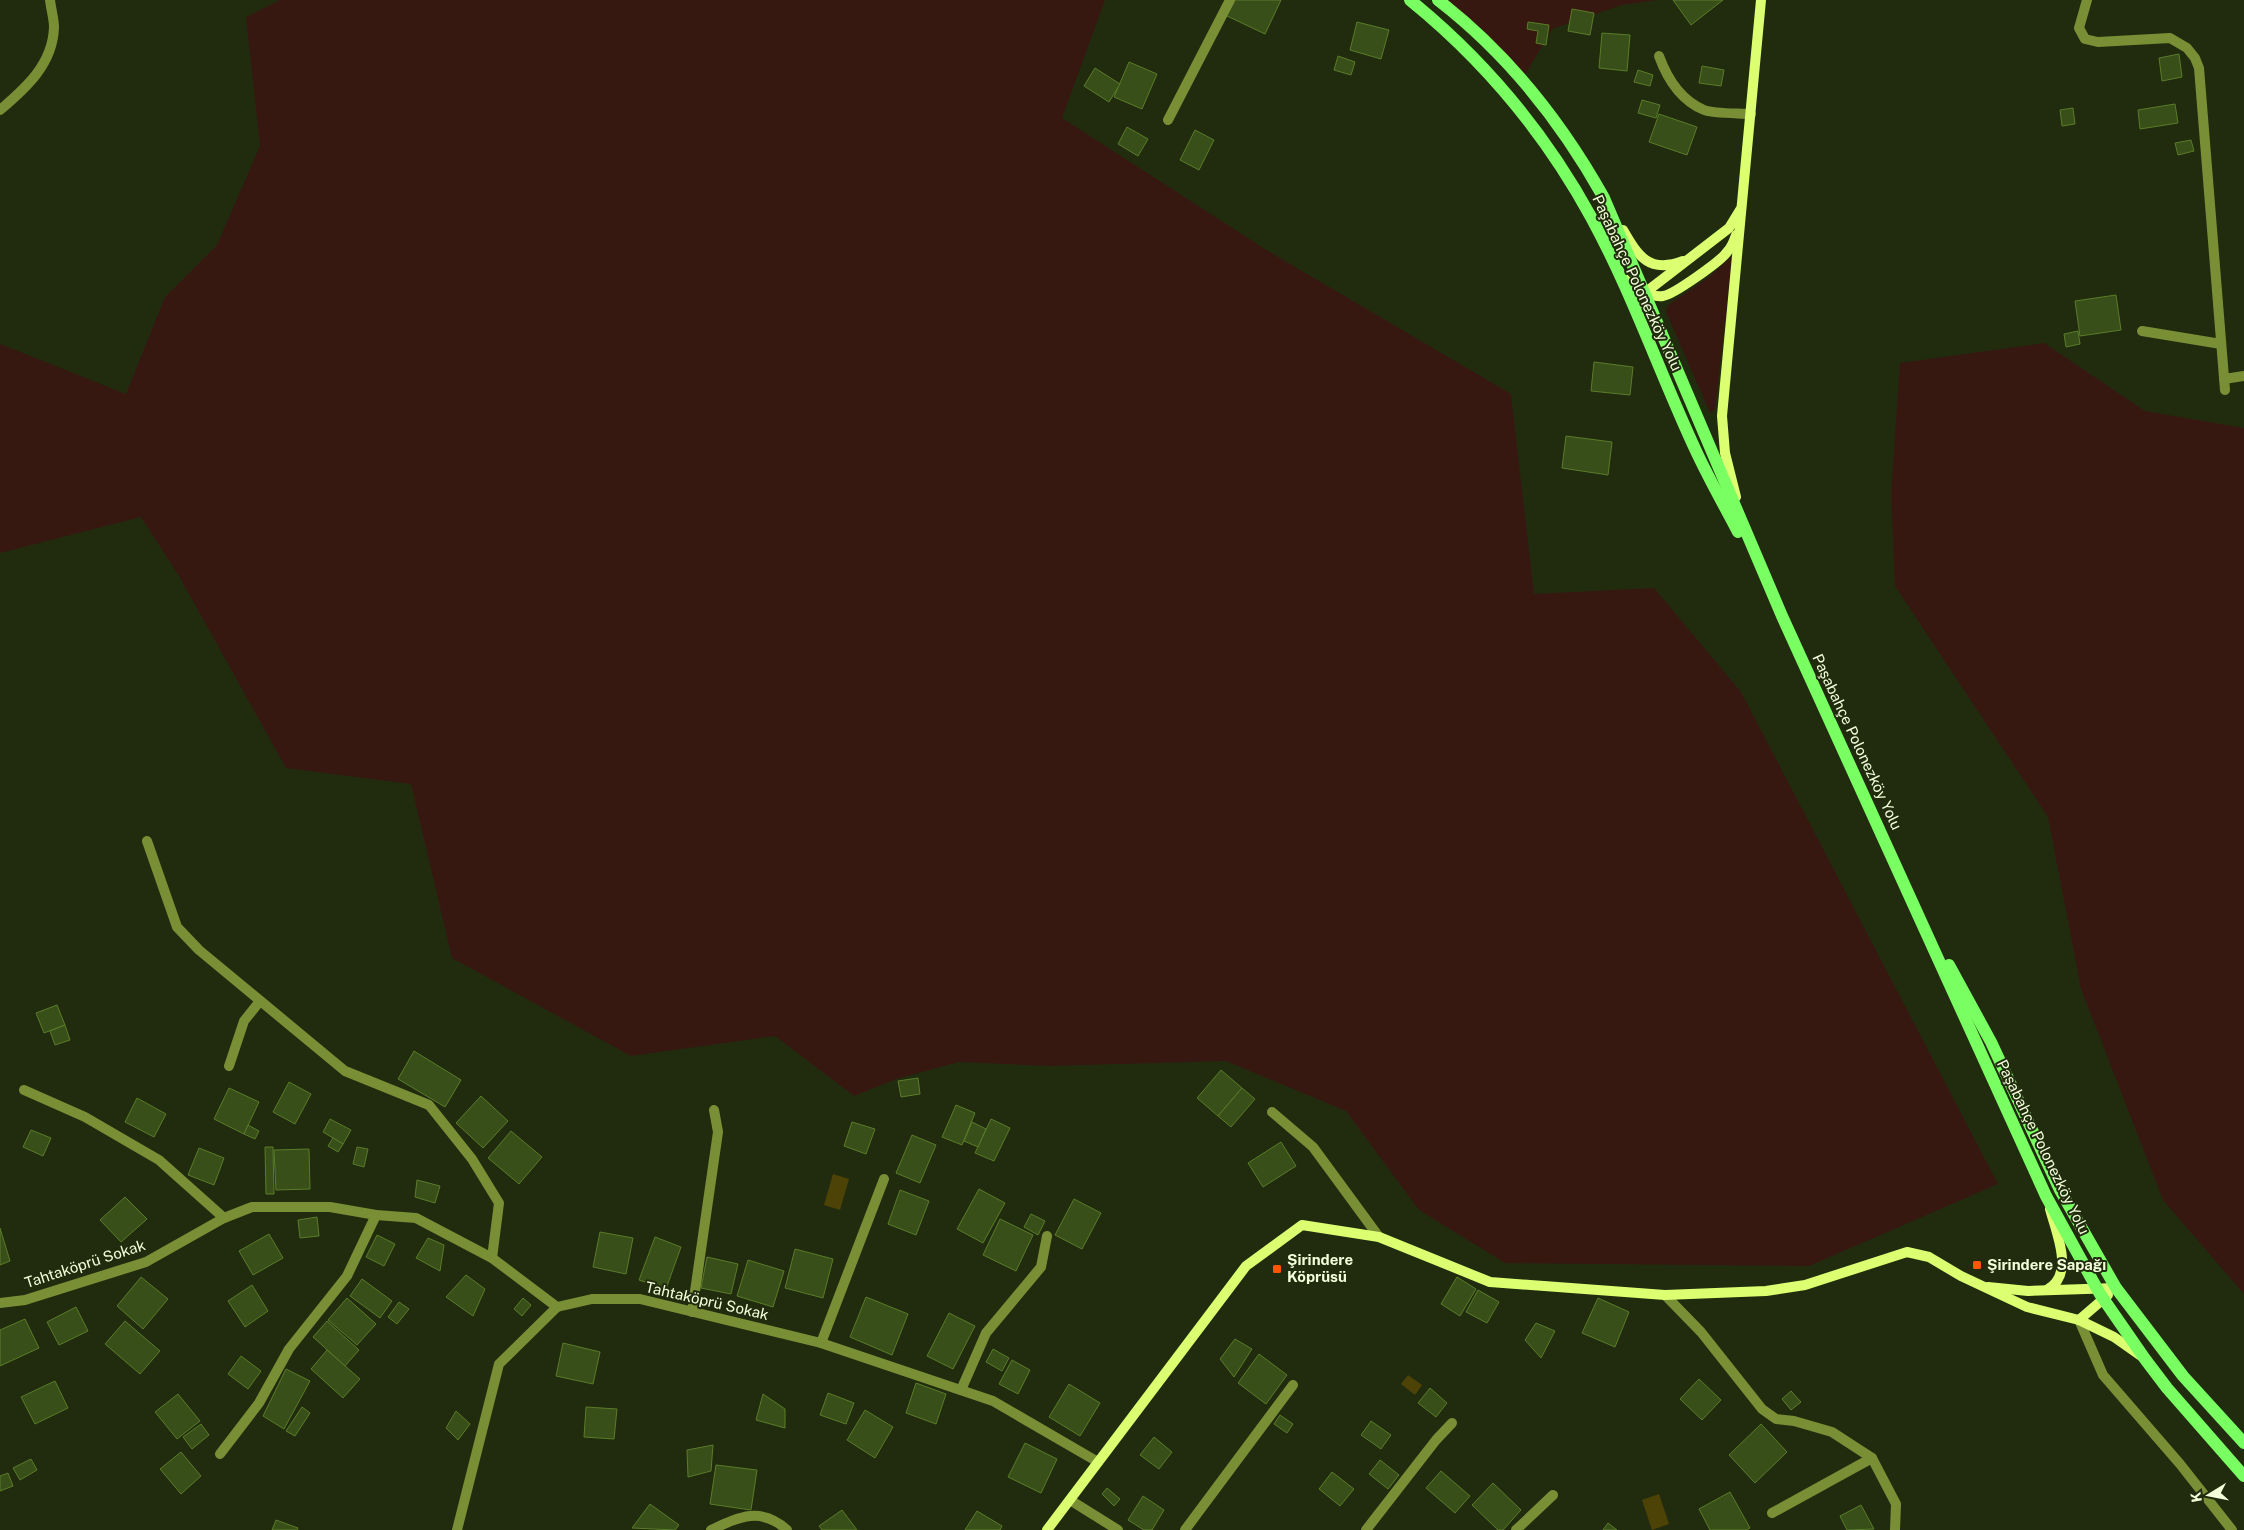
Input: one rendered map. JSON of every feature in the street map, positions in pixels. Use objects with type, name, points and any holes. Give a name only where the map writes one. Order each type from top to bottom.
[{"type":"main road","name":"Paşabahçe Polonezköy Yolu","points":[[1410,0],[1475,58],[1526,118],[1572,184],[1602,238],[1696,452],[1782,616]]},
{"type":"main road","name":"Paşabahçe Polonezköy Yolu","points":[[1438,0],[1488,42],[1528,85],[1567,138],[1604,198],[1646,292],[1782,616],[2046,1196],[2100,1294],[2145,1359],[2167,1388],[2244,1476]]},
{"type":"main road","name":"Paşabahçe Polonezköy Yolu","points":[[1904,882],[1991,1042],[2060,1190],[2116,1288],[2184,1376],[2244,1443]]},
{"type":"street","points":[[0,110],[29,84],[48,56],[54,27],[50,0]]},
{"type":"street","points":[[1168,120],[1230,0]]},
{"type":"street","points":[[1743,524],[1725,453],[1722,416],[1761,0]]},
{"type":"street","points":[[2087,0],[2079,28],[2085,39],[2098,42],[2170,38],[2187,48],[2197,63],[2225,390]]},
{"type":"street","points":[[1659,56],[1666,75],[1680,93],[1704,110],[1751,114]]},
{"type":"street","points":[[1604,198],[1641,257],[1660,266],[1672,266],[1693,257]]},
{"type":"street","points":[[1615,267],[1624,279],[1646,292],[1661,297],[1667,295],[1719,260],[1733,244],[1743,202]]},
{"type":"street","points":[[1638,317],[1637,304],[1646,292],[1729,228],[1743,202]]},
{"type":"street","points":[[2142,331],[2221,344]]},
{"type":"street","points":[[2224,379],[2244,376]]},
{"type":"street","points":[[147,841],[177,927],[199,950],[345,1071],[429,1105],[472,1159],[499,1203],[492,1258]]},
{"type":"street","points":[[228,1066],[244,1021],[260,1001]]},
{"type":"street","points":[[24,1090],[85,1117],[159,1160],[224,1218]]},
{"type":"street","points":[[692,1312],[718,1132],[714,1110]]},
{"type":"street","points":[[1272,1112],[1313,1147],[1379,1237]]},
{"type":"street","points":[[821,1343],[884,1179]]},
{"type":"street","points":[[2046,1196],[2062,1256],[2062,1271],[2055,1285],[2048,1289]]},
{"type":"street","name":"Tahtaköprü Sokak","points":[[0,1303],[26,1300],[146,1262],[224,1218],[252,1206],[330,1206],[376,1214],[416,1218],[492,1258],[557,1307],[592,1299],[640,1300],[821,1343],[993,1401],[1098,1462]]},
{"type":"street","points":[[220,1454],[259,1403],[289,1349],[347,1276],[376,1214]]},
{"type":"street","points":[[1047,1530],[1246,1266],[1302,1225],[1379,1237],[1490,1282],[1665,1294],[1766,1291],[1795,1286],[1907,1252],[1929,1257],[1982,1287],[2027,1308],[2079,1320],[2114,1337],[2145,1359]]},
{"type":"street","points":[[961,1390],[986,1333],[1041,1267],[1047,1236]]},
{"type":"street","points":[[1982,1287],[2028,1291],[2048,1289],[2100,1294],[2116,1288]]},
{"type":"street","points":[[1665,1294],[1701,1332],[1762,1409],[1776,1419],[1794,1421],[1832,1432],[1872,1458],[1896,1504],[1895,1530]]},
{"type":"street","points":[[2079,1320],[2100,1294]]},
{"type":"street","points":[[457,1530],[467,1483],[499,1364],[557,1307]]},
{"type":"street","points":[[2079,1320],[2103,1375],[2180,1464],[2232,1530]]},
{"type":"street","points":[[1185,1530],[1292,1385]]},
{"type":"street","points":[[1366,1530],[1436,1440],[1452,1423]]},
{"type":"street","points":[[1772,1513],[1872,1458]]},
{"type":"street","points":[[1516,1530],[1552,1495]]},
{"type":"street","points":[[1070,1500],[1118,1530]]},
{"type":"street","points":[[711,1530],[743,1516],[764,1517],[788,1530]]},
{"type":"shaded area","points":[[280,0],[1105,0],[1062,118],[1268,251],[1511,394],[1534,594],[1654,588],[1741,692],[1998,1184],[1809,1266],[1505,1263],[1419,1210],[1346,1111],[1226,1061],[1049,1066],[959,1062],[896,1079],[854,1096],[775,1036],[631,1056],[452,958],[411,784],[286,768],[179,576],[141,517],[0,553],[0,344],[126,394],[165,297],[217,245],[260,146],[246,17]]},
{"type":"shaded area","points":[[1436,0],[1657,0],[1622,5],[1552,29],[1522,80]]},
{"type":"shaded area","points":[[1733,255],[1715,409],[1710,413],[1666,312],[1667,306],[1709,277]]},
{"type":"shaded area","points":[[2044,343],[2145,411],[2244,428],[2244,1294],[2163,1200],[2081,989],[2048,817],[1895,586],[1891,495],[1900,363]]},
{"type":"shaded area","points":[[833,1174],[849,1179],[840,1210],[824,1205]]},
{"type":"shaded area","points":[[1408,1375],[1422,1385],[1415,1395],[1401,1384]]},
{"type":"shaded area","points":[[1659,1494],[1669,1524],[1652,1530],[1642,1500]]},
{"type":"building","points":[[1232,0],[1281,0],[1265,34],[1225,15]]},
{"type":"building","points":[[1673,0],[1723,0],[1691,25]]},
{"type":"building","points":[[1572,9],[1594,13],[1590,35],[1568,31]]},
{"type":"building","points":[[1357,22],[1389,30],[1381,59],[1350,50]]},
{"type":"building","points":[[1528,22],[1549,25],[1546,45],[1536,43],[1538,31],[1527,29]]},
{"type":"building","points":[[1602,33],[1630,35],[1627,71],[1599,68]]},
{"type":"building","points":[[2179,54],[2182,77],[2162,81],[2159,58]]},
{"type":"building","points":[[1338,56],[1355,62],[1351,75],[1334,70]]},
{"type":"building","points":[[1129,62],[1157,74],[1142,109],[1114,97]]},
{"type":"building","points":[[1702,66],[1724,70],[1721,86],[1699,83]]},
{"type":"building","points":[[1095,68],[1120,84],[1109,102],[1084,86]]},
{"type":"building","points":[[1638,70],[1653,75],[1650,86],[1634,82]]},
{"type":"building","points":[[1642,100],[1660,105],[1656,118],[1638,113]]},
{"type":"building","points":[[2175,104],[2178,123],[2140,129],[2138,110]]},
{"type":"building","points":[[2073,108],[2075,124],[2062,126],[2060,110]]},
{"type":"building","points":[[1659,114],[1697,127],[1687,155],[1649,142]]},
{"type":"building","points":[[1127,127],[1148,139],[1138,156],[1118,144]]},
{"type":"building","points":[[1195,130],[1214,140],[1199,170],[1180,160]]},
{"type":"building","points":[[2191,140],[2194,151],[2178,155],[2175,143]]},
{"type":"building","points":[[2116,295],[2121,330],[2080,336],[2075,301]]},
{"type":"building","points":[[2078,331],[2080,344],[2066,347],[2064,334]]},
{"type":"building","points":[[1594,362],[1633,367],[1630,395],[1591,391]]},
{"type":"building","points":[[1566,436],[1612,442],[1608,475],[1562,468]]},
{"type":"building","points":[[57,1005],[65,1025],[44,1033],[36,1013]]},
{"type":"building","points":[[65,1025],[70,1040],[55,1045],[50,1031]]},
{"type":"building","points":[[414,1051],[461,1080],[445,1107],[398,1079]]},
{"type":"building","points":[[1221,1070],[1242,1088],[1218,1116],[1197,1098]]},
{"type":"building","points":[[918,1078],[920,1094],[901,1097],[898,1081]]},
{"type":"building","points":[[289,1082],[311,1094],[295,1124],[273,1112]]},
{"type":"building","points":[[229,1088],[259,1102],[244,1134],[214,1119]]},
{"type":"building","points":[[1242,1088],[1255,1099],[1231,1127],[1218,1116]]},
{"type":"building","points":[[481,1096],[508,1121],[483,1148],[456,1123]]},
{"type":"building","points":[[137,1098],[166,1114],[154,1137],[125,1122]]},
{"type":"building","points":[[956,1105],[975,1113],[962,1145],[942,1137]]},
{"type":"building","points":[[330,1119],[351,1130],[343,1144],[323,1132]]},
{"type":"building","points":[[991,1119],[1010,1128],[994,1161],[975,1153]]},
{"type":"building","points":[[852,1122],[875,1129],[866,1154],[844,1146]]},
{"type":"building","points":[[972,1122],[986,1129],[978,1147],[964,1141]]},
{"type":"building","points":[[248,1125],[259,1131],[255,1139],[244,1134]]},
{"type":"building","points":[[31,1130],[51,1138],[43,1156],[23,1147]]},
{"type":"building","points":[[511,1131],[542,1157],[519,1184],[488,1158]]},
{"type":"building","points":[[912,1135],[936,1145],[920,1183],[896,1173]]},
{"type":"building","points":[[333,1138],[343,1144],[338,1152],[328,1146]]},
{"type":"building","points":[[1281,1142],[1296,1166],[1263,1187],[1248,1163]]},
{"type":"building","points":[[265,1147],[273,1147],[274,1194],[266,1194]]},
{"type":"building","points":[[357,1147],[368,1149],[364,1167],[353,1164]]},
{"type":"building","points":[[199,1148],[224,1158],[214,1185],[188,1175]]},
{"type":"building","points":[[309,1149],[310,1189],[276,1190],[274,1150]]},
{"type":"building","points":[[417,1180],[440,1186],[435,1203],[415,1197]]},
{"type":"building","points":[[979,1189],[1005,1203],[983,1243],[957,1229]]},
{"type":"building","points":[[900,1190],[929,1201],[916,1235],[888,1224]]},
{"type":"building","points":[[125,1197],[147,1219],[121,1242],[100,1220]]},
{"type":"building","points":[[1074,1199],[1101,1213],[1082,1249],[1055,1235]]},
{"type":"building","points":[[1031,1214],[1045,1221],[1038,1235],[1024,1227]]},
{"type":"building","points":[[317,1217],[319,1236],[300,1238],[298,1220]]},
{"type":"building","points":[[1000,1219],[1033,1235],[1016,1271],[983,1255]]},
{"type":"building","points":[[0,1228],[10,1261],[0,1265]]},
{"type":"building","points":[[600,1232],[633,1238],[626,1274],[593,1267]]},
{"type":"building","points":[[269,1234],[283,1258],[253,1275],[239,1251]]},
{"type":"building","points":[[377,1235],[395,1244],[384,1266],[366,1257]]},
{"type":"building","points":[[655,1237],[681,1247],[666,1289],[639,1280]]},
{"type":"building","points":[[428,1238],[444,1245],[440,1271],[416,1258]]},
{"type":"building","points":[[795,1249],[833,1259],[823,1298],[785,1288]]},
{"type":"building","points":[[707,1257],[738,1264],[731,1294],[701,1288]]},
{"type":"building","points":[[748,1260],[784,1271],[773,1307],[737,1296]]},
{"type":"building","points":[[466,1275],[485,1289],[473,1316],[446,1297]]},
{"type":"building","points":[[141,1277],[168,1299],[143,1329],[117,1306]]},
{"type":"building","points":[[1457,1277],[1476,1289],[1460,1316],[1441,1304]]},
{"type":"building","points":[[362,1279],[392,1301],[380,1318],[350,1296]]},
{"type":"building","points":[[252,1285],[268,1311],[245,1327],[228,1301]]},
{"type":"building","points":[[1478,1290],[1499,1302],[1487,1323],[1466,1312]]},
{"type":"building","points":[[866,1297],[908,1314],[892,1355],[850,1337]]},
{"type":"building","points":[[347,1298],[376,1324],[357,1345],[328,1320]]},
{"type":"building","points":[[523,1298],[531,1305],[522,1316],[514,1309]]},
{"type":"building","points":[[1598,1298],[1629,1312],[1615,1347],[1582,1333]]},
{"type":"building","points":[[399,1302],[409,1309],[397,1324],[388,1317]]},
{"type":"building","points":[[76,1307],[88,1331],[59,1345],[47,1322]]},
{"type":"building","points":[[949,1313],[975,1326],[953,1369],[927,1356]]},
{"type":"building","points":[[25,1319],[39,1348],[0,1366],[0,1330]]},
{"type":"building","points":[[125,1321],[160,1351],[140,1374],[105,1344]]},
{"type":"building","points":[[327,1321],[359,1350],[345,1366],[313,1337]]},
{"type":"building","points":[[1536,1323],[1555,1331],[1541,1358],[1525,1340]]},
{"type":"building","points":[[1235,1339],[1252,1349],[1234,1377],[1220,1359]]},
{"type":"building","points":[[563,1343],[600,1352],[593,1384],[556,1376]]},
{"type":"building","points":[[993,1349],[1009,1358],[1002,1371],[986,1362]]},
{"type":"building","points":[[327,1350],[360,1379],[343,1398],[311,1369]]},
{"type":"building","points":[[1259,1354],[1287,1375],[1266,1404],[1238,1383]]},
{"type":"building","points":[[241,1356],[261,1371],[248,1389],[228,1374]]},
{"type":"building","points":[[1012,1360],[1030,1370],[1018,1394],[999,1384]]},
{"type":"building","points":[[286,1369],[310,1381],[284,1429],[263,1416]]},
{"type":"building","points":[[1699,1379],[1721,1400],[1702,1420],[1680,1399]]},
{"type":"building","points":[[55,1381],[68,1408],[35,1424],[21,1397]]},
{"type":"building","points":[[916,1383],[946,1394],[936,1424],[906,1413]]},
{"type":"building","points":[[1069,1384],[1100,1403],[1080,1436],[1049,1417]]},
{"type":"building","points":[[1430,1388],[1447,1403],[1436,1417],[1418,1403]]},
{"type":"building","points":[[1791,1391],[1801,1402],[1791,1410],[1782,1399]]},
{"type":"building","points":[[828,1393],[854,1403],[846,1424],[820,1415]]},
{"type":"building","points":[[178,1394],[200,1421],[177,1439],[155,1412]]},
{"type":"building","points":[[763,1394],[785,1409],[785,1428],[756,1420]]},
{"type":"building","points":[[302,1407],[310,1413],[295,1436],[286,1431]]},
{"type":"building","points":[[586,1407],[617,1409],[614,1439],[584,1437]]},
{"type":"building","points":[[865,1410],[893,1427],[875,1458],[847,1440]]},
{"type":"building","points":[[456,1411],[470,1424],[458,1440],[446,1428]]},
{"type":"building","points":[[1280,1415],[1293,1424],[1287,1433],[1274,1424]]},
{"type":"building","points":[[1371,1421],[1391,1435],[1381,1449],[1361,1435]]},
{"type":"building","points":[[201,1424],[209,1435],[192,1449],[183,1437]]},
{"type":"building","points":[[1761,1424],[1787,1452],[1755,1483],[1729,1455]]},
{"type":"building","points":[[1154,1437],[1172,1452],[1159,1469],[1140,1455]]},
{"type":"building","points":[[1025,1443],[1057,1459],[1041,1493],[1008,1477]]},
{"type":"building","points":[[713,1445],[711,1471],[688,1477],[687,1450]]},
{"type":"building","points":[[181,1452],[201,1476],[181,1494],[160,1469]]},
{"type":"building","points":[[31,1459],[37,1470],[20,1480],[13,1468]]},
{"type":"building","points":[[1380,1460],[1399,1475],[1388,1489],[1369,1474]]},
{"type":"building","points":[[716,1465],[757,1470],[751,1510],[710,1504]]},
{"type":"building","points":[[1441,1471],[1470,1496],[1455,1513],[1426,1488]]},
{"type":"building","points":[[1332,1472],[1354,1489],[1340,1506],[1319,1489]]},
{"type":"building","points":[[8,1473],[13,1486],[0,1491],[0,1476]]},
{"type":"building","points":[[1493,1483],[1521,1510],[1503,1530],[1498,1530],[1472,1505]]},
{"type":"building","points":[[1107,1488],[1120,1499],[1114,1506],[1102,1494]]},
{"type":"building","points":[[1730,1492],[1750,1528],[1746,1530],[1710,1530],[1699,1509]]},
{"type":"building","points":[[1143,1496],[1164,1510],[1152,1530],[1144,1530],[1128,1520]]},
{"type":"building","points":[[650,1504],[679,1525],[675,1530],[632,1528]]},
{"type":"building","points":[[1861,1505],[1874,1529],[1847,1530],[1840,1516]]},
{"type":"building","points":[[842,1510],[857,1530],[822,1530],[819,1526]]},
{"type":"building","points":[[977,1511],[1002,1526],[1000,1530],[965,1530]]},
{"type":"building","points":[[276,1520],[298,1528],[297,1530],[272,1530]]},
{"type":"building","points":[[1608,1523],[1617,1530],[1603,1530]]},
{"type":"place","name":"Şirindere Sapağı","points":[[1977,1265]]},
{"type":"place","name":"Şirindere Köprüsü","points":[[1277,1269]]}]
